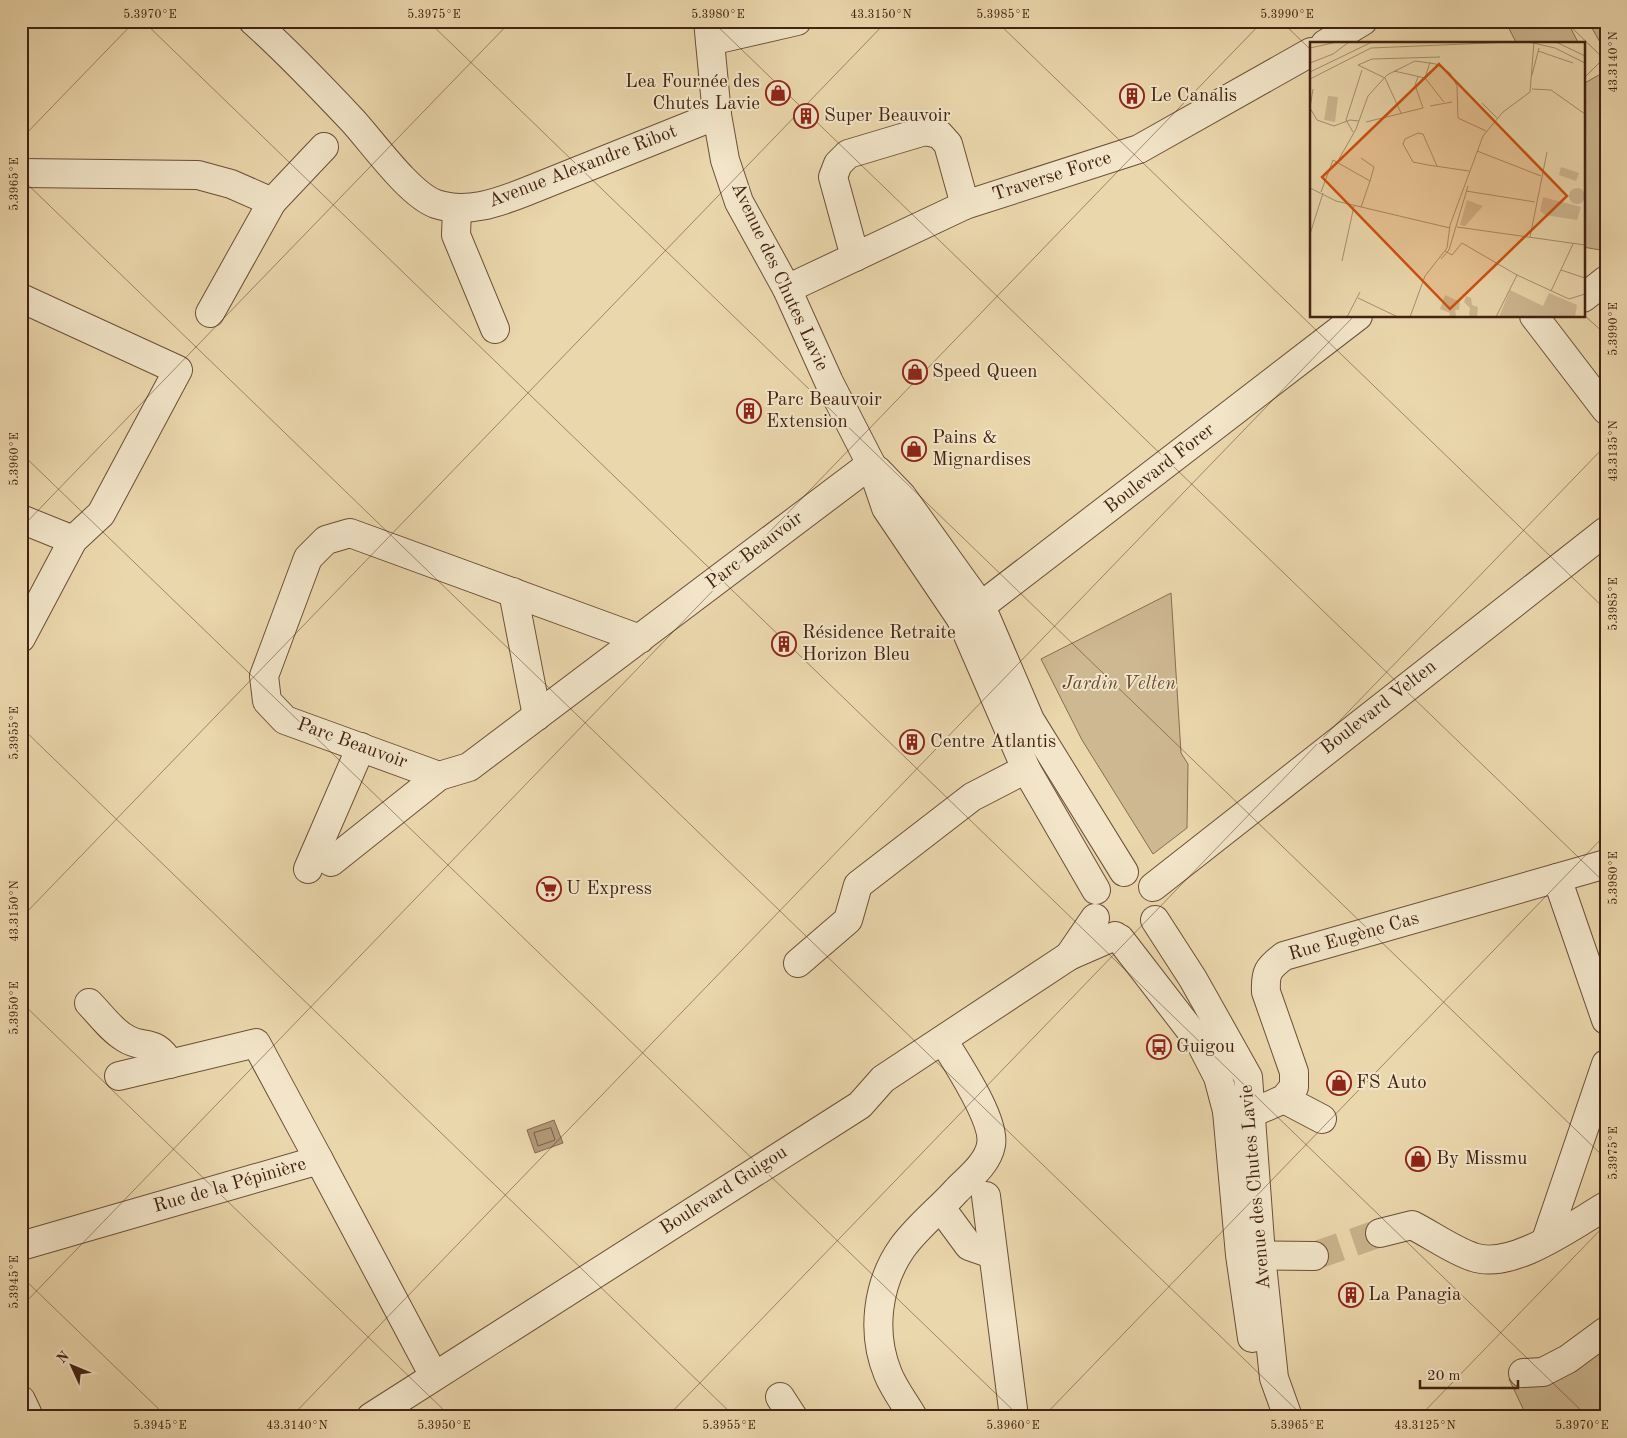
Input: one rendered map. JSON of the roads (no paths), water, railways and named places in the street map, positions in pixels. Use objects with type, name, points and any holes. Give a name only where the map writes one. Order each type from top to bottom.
[{"type":"street","name":"Avenue Alexandre Ribot","points":[[253,21],[353,121],[414,189],[434,203],[457,208],[493,204],[717,115]]},
{"type":"street","points":[[709,31],[797,21]]},
{"type":"street","points":[[1334,37],[1363,21]]},
{"type":"street","name":"Avenue des Chutes Lavie","points":[[709,31],[717,115],[725,160],[739,202],[787,289],[828,382],[871,464],[886,508],[971,613],[1030,720],[1124,872]]},
{"type":"street","name":"Traverse Force","points":[[787,289],[965,205],[1139,149],[1310,53]]},
{"type":"street","points":[[855,257],[833,177],[838,164],[848,154],[925,131],[939,134],[948,144],[965,205]]},
{"type":"street","points":[[210,313],[272,202],[324,147]]},
{"type":"street","points":[[21,173],[198,175],[231,184],[272,202]]},
{"type":"street","points":[[457,208],[456,235],[495,329]]},
{"type":"street","points":[[1584,297],[1606,280]]},
{"type":"street","points":[[21,298],[178,370],[102,514],[73,540],[21,638]]},
{"type":"street","name":"Boulevard Forer","points":[[971,613],[1355,318]]},
{"type":"street","points":[[1546,320],[1606,410]]},
{"type":"street","name":"Parc Beauvoir","points":[[640,638],[350,532],[326,540],[308,558],[264,676],[267,701],[285,720],[439,776],[469,767],[871,464]]},
{"type":"street","points":[[21,518],[73,540]]},
{"type":"street","name":"Boulevard Velten","points":[[1153,887],[1606,531]]},
{"type":"street","points":[[514,592],[537,716]]},
{"type":"street","name":"Avenue des Chutes Lavie","points":[[971,613],[1026,769],[1096,890]]},
{"type":"street","points":[[361,747],[320,866],[439,776]]},
{"type":"street","points":[[798,963],[848,920],[858,886],[972,796],[1026,769]]},
{"type":"street","name":"Rue Eugène Cas","points":[[1284,1099],[1294,1087],[1294,1072],[1266,992],[1266,979],[1270,966],[1284,956],[1606,864]]},
{"type":"street","points":[[1124,872],[1140,876],[1153,887],[1158,903],[1155,920],[1142,933],[1117,937],[1100,926],[1095,918],[1093,899],[1096,890],[1103,881],[1113,874],[1124,872]]},
{"type":"street","points":[[1557,878],[1606,1020]]},
{"type":"street","name":"Boulevard Guigou","points":[[1069,956],[1095,918]]},
{"type":"street","name":"Avenue des Chutes Lavie","points":[[1155,920],[1193,979],[1248,1077],[1239,1112],[1251,1255],[1250,1331],[1262,1390],[1272,1417]]},
{"type":"street","name":"Avenue des Chutes Lavie","points":[[1117,937],[1201,1044],[1218,1078],[1239,1112]]},
{"type":"street","name":"Boulevard Guigou","points":[[380,1414],[434,1376],[860,1105],[883,1079],[1069,956],[1117,937]]},
{"type":"street","points":[[89,1003],[126,1040],[148,1044],[163,1052],[170,1064]]},
{"type":"street","points":[[913,1417],[888,1375],[880,1347],[879,1319],[881,1294],[888,1270],[903,1246],[980,1166],[991,1145],[990,1126],[971,1086],[943,1040]]},
{"type":"street","points":[[119,1076],[256,1043],[319,1160]]},
{"type":"street","points":[[1546,1240],[1606,1064]]},
{"type":"street","points":[[1239,1112],[1284,1099],[1322,1119]]},
{"type":"street","name":"Rue de la Pépinière","points":[[21,1246],[319,1160],[434,1376]]},
{"type":"street","points":[[986,1196],[1014,1417]]},
{"type":"street","points":[[1380,1234],[1412,1225],[1474,1258],[1499,1259],[1526,1252],[1606,1206]]},
{"type":"street","points":[[941,1208],[969,1246],[992,1254]]},
{"type":"street","points":[[1251,1255],[1314,1256]]},
{"type":"street","name":"Avenue des Chutes Lavie","points":[[1251,1255],[1274,1378],[1288,1417]]},
{"type":"street","points":[[1523,1373],[1543,1372],[1568,1359],[1606,1331]]},
{"type":"street","points":[[21,1400],[29,1417]]},
{"type":"water","points":[[554,1120],[563,1143],[535,1153],[527,1130]]},
{"type":"tunnel","points":[[1314,1256],[1380,1233]]},
{"type":"place","name":"Lea Fournée des Chutes Lavie","points":[[778,93]]},
{"type":"place","name":"Le Canalis","points":[[1132,96]]},
{"type":"place","name":"Super Beauvoir","points":[[806,116]]},
{"type":"place","name":"Speed Queen","points":[[915,372]]},
{"type":"place","name":"Parc Beauvoir Extension","points":[[749,411]]},
{"type":"place","name":"Pains & Mignardises","points":[[914,449]]},
{"type":"place","name":"Résidence Retraite Horizon Bleu","points":[[784,644]]},
{"type":"place","name":"Centre Atlantis","points":[[912,742]]},
{"type":"place","name":"U Express","points":[[549,889]]},
{"type":"place","name":"Guigou","points":[[1159,1047]]},
{"type":"place","name":"FS Auto","points":[[1339,1083]]},
{"type":"place","name":"By Missmu","points":[[1418,1159]]},
{"type":"place","name":"La Panagia","points":[[1351,1295]]},
{"type":"park label","name":"Jardin Velten","points":[[1119,684]]}]
